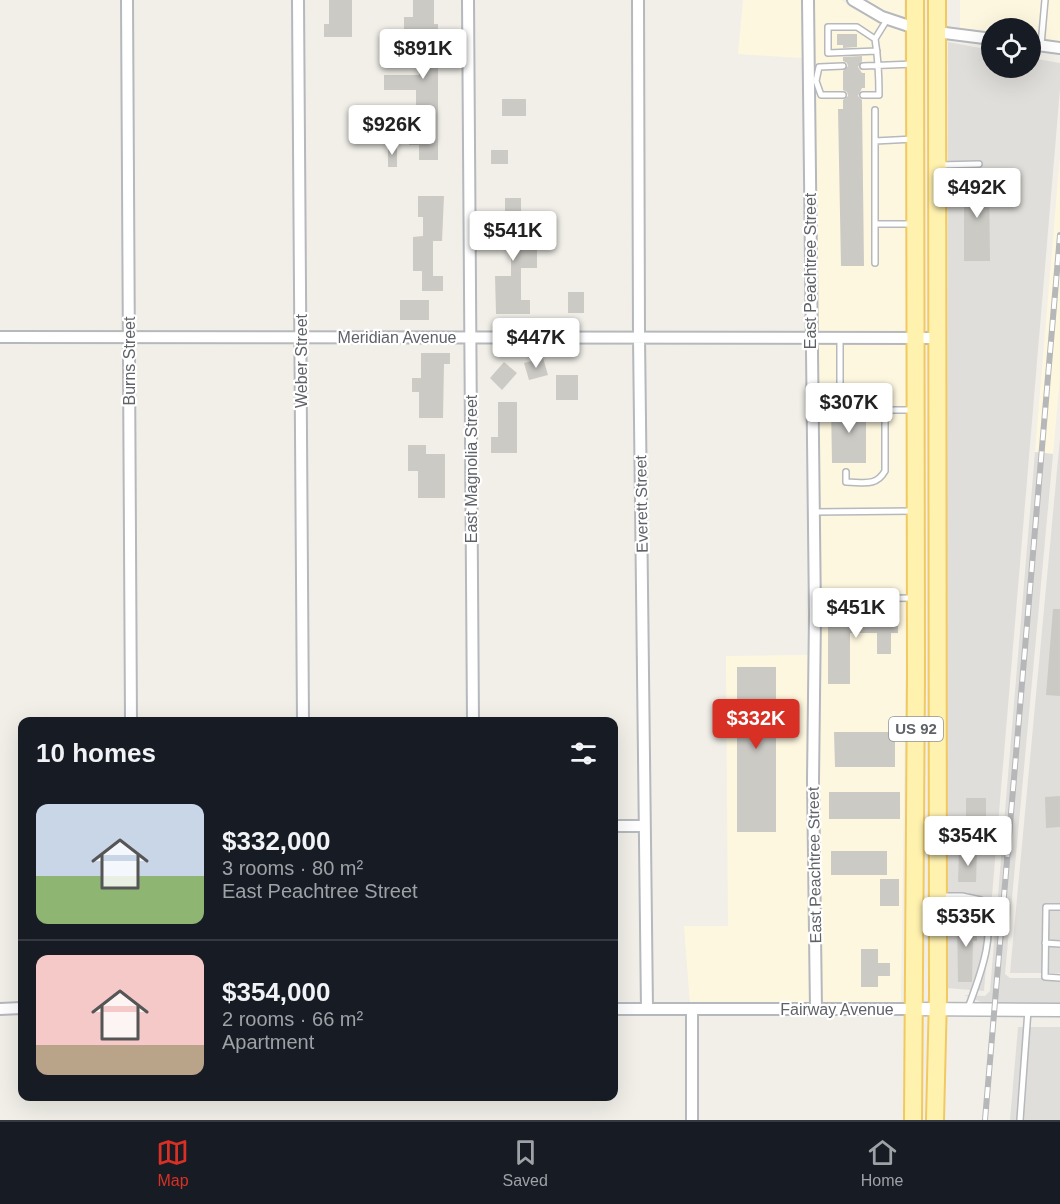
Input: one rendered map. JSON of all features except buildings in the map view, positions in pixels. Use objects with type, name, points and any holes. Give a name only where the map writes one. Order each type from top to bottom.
[{"type":"main road","name":"US 92","points":[[913,1120],[916,674],[915,0]]},
{"type":"main road","name":"US 92","points":[[935,1120],[938,1009],[937,0]]},
{"type":"main road","points":[[915,28],[922,37],[926,50],[937,162]]},
{"type":"main road","points":[[916,674],[938,674]]},
{"type":"street","name":"Burns Street","points":[[127,0],[131,717]]},
{"type":"street","name":"Weber Street","points":[[298,0],[303,717]]},
{"type":"street","name":"East Magnolia Street","points":[[468,0],[473,717]]},
{"type":"street","name":"Everett Street","points":[[638,0],[639,337],[647,1009]]},
{"type":"street","name":"East Peachtree Street","points":[[808,0],[812,81],[810,338],[816,1010]]},
{"type":"street","points":[[853,0],[888,18],[915,28]]},
{"type":"street","points":[[937,32],[981,38]]},
{"type":"street","points":[[1041,46],[1060,48]]},
{"type":"street","name":"Meridian Avenue","points":[[0,337],[938,338]]},
{"type":"street","points":[[618,826],[644,826]]},
{"type":"street","points":[[0,1009],[18,1008]]},
{"type":"street","name":"Fairway Avenue","points":[[618,1010],[1060,1010]]},
{"type":"street","points":[[692,1010],[692,1120]]},
{"type":"lane","points":[[1041,20],[1045,0]]},
{"type":"lane","points":[[863,95],[879,95],[876,39],[888,18]]},
{"type":"lane","points":[[876,39],[857,27],[828,27],[828,53],[877,51]]},
{"type":"lane","points":[[863,66],[915,64]]},
{"type":"lane","points":[[843,66],[819,67],[812,81],[821,95],[843,95]]},
{"type":"lane","points":[[874,263],[875,110]]},
{"type":"lane","points":[[874,141],[915,139]]},
{"type":"lane","points":[[937,162],[979,164]]},
{"type":"lane","points":[[874,224],[915,224]]},
{"type":"lane","points":[[840,338],[840,389],[885,388],[885,471],[880,480],[873,482],[846,482],[846,471]]},
{"type":"lane","points":[[885,410],[915,410]]},
{"type":"lane","points":[[813,512],[916,511]]},
{"type":"lane","points":[[814,599],[916,598]]},
{"type":"lane","points":[[938,896],[962,896],[981,900],[988,911],[987,943],[983,966],[968,1010]]},
{"type":"lane","points":[[1060,907],[1046,907],[1045,944],[1045,977],[1060,978]]},
{"type":"lane","points":[[1045,944],[1060,944]]},
{"type":"lane","points":[[1020,1120],[1028,1010]]},
{"type":"shaded area","points":[[743,0],[801,0],[802,58],[738,54]]},
{"type":"shaded area","points":[[814,0],[841,0],[879,22],[904,30],[906,332],[817,332]]},
{"type":"shaded area","points":[[865,0],[904,0],[904,18],[885,11]]},
{"type":"shaded area","points":[[960,0],[1060,0],[1060,42],[1041,39],[1041,18],[981,18],[981,32],[960,29]]},
{"type":"shaded area","points":[[948,42],[981,48],[981,78],[1041,78],[1041,60],[1060,63],[1060,89],[984,991],[946,988]]},
{"type":"shaded area","points":[[1060,156],[1060,377],[1053,454],[1035,452]]},
{"type":"shaded area","points":[[817,344],[907,344],[908,505],[901,1003],[822,1004],[821,614]]},
{"type":"shaded area","points":[[1060,438],[1060,973],[1010,973]]},
{"type":"shaded area","points":[[1035,452],[1053,454],[1005,974],[1010,978],[1060,978],[1060,1005],[986,1004],[964,995],[985,996],[990,991]]},
{"type":"shaded area","points":[[808,655],[809,1004],[690,1004],[684,926],[728,926],[726,656]]},
{"type":"shaded area","points":[[1018,1027],[1060,1027],[1060,1120],[1010,1120]]},
{"type":"railway","points":[[985,1120],[1060,235]]}]
